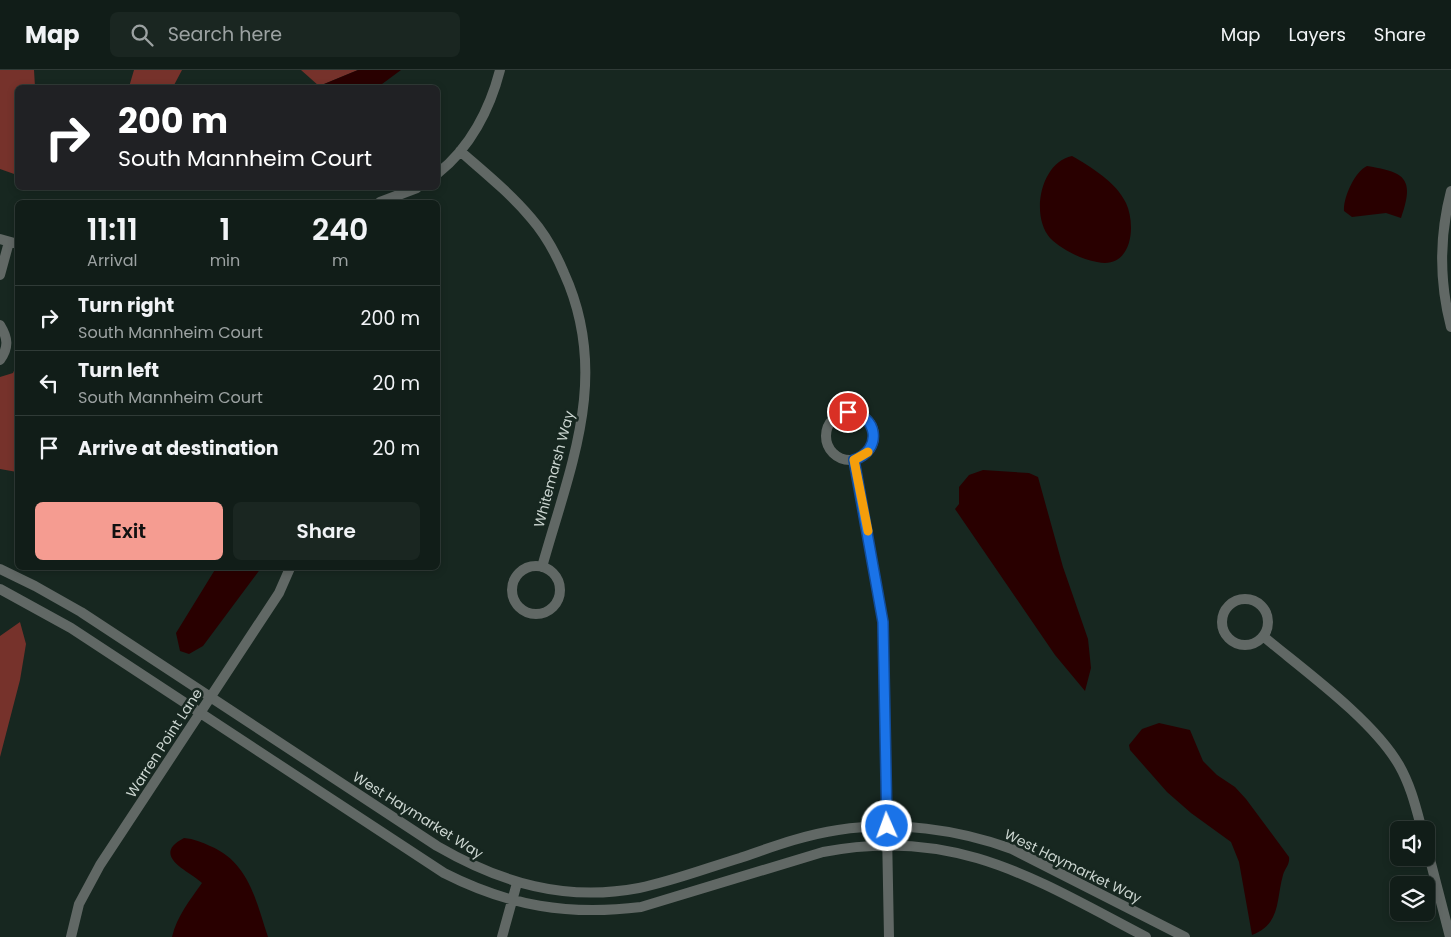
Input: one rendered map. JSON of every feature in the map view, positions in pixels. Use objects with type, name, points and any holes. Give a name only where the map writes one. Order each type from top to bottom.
[{"type":"street","points":[[440,171],[460,151],[476,129],[485,112],[500,70]]},
{"type":"street","name":"Whitemarsh Way","points":[[460,151],[506,192],[546,237],[569,283],[583,330],[587,362],[587,383],[581,427],[542,567]]},
{"type":"street","points":[[385,200],[412,190]]},
{"type":"street","points":[[1451,191],[1446,210],[1441,266],[1444,299],[1451,327]]},
{"type":"street","points":[[0,276],[9,242]]},
{"type":"street","points":[[0,325],[7,336],[7,349],[0,360]]},
{"type":"street","points":[[848,412],[862,415],[868,420],[874,433],[871,447],[861,457],[854,460],[839,458],[828,447],[826,439],[826,431],[834,418],[848,412]]},
{"type":"street","points":[[854,460],[883,622],[888,937]]},
{"type":"street","points":[[542,567],[554,575],[558,581],[560,595],[553,608],[547,612],[530,614],[517,604],[513,597],[514,580],[526,569],[542,567]]},
{"type":"street","name":"West Haymarket Way","points":[[0,570],[35,586],[81,612],[437,846],[468,864],[517,883],[549,890],[581,892],[611,892],[638,888],[664,882],[809,836],[852,828],[993,862],[1049,886],[1146,937]]},
{"type":"street","name":"Warren Point Lane","points":[[71,937],[80,904],[100,865],[279,593],[289,570]]},
{"type":"street","name":"West Haymarket Way","points":[[0,589],[71,628],[444,873],[512,901],[570,911],[618,910],[641,907],[797,859],[887,836],[927,829],[989,841],[1041,863],[1180,936]]},
{"type":"street","points":[[1239,599],[1251,599],[1262,605],[1269,616],[1269,628],[1264,637],[1252,645],[1240,645],[1229,639],[1222,629],[1222,616],[1228,606],[1239,599]]},
{"type":"street","points":[[1264,637],[1361,720],[1382,741],[1399,765],[1409,785],[1419,821]]},
{"type":"street","points":[[1432,866],[1450,937]]},
{"type":"street","points":[[502,937],[517,883]]},
{"type":"shaded area","points":[[0,70],[34,70],[35,85],[15,85],[15,174],[0,169]]},
{"type":"shaded area","points":[[134,70],[182,70],[174,85],[130,85]]},
{"type":"shaded area","points":[[301,70],[358,70],[321,85],[318,85]]},
{"type":"shaded area","points":[[358,70],[401,70],[381,85],[322,85]]},
{"type":"shaded area","points":[[1072,156],[1110,182],[1122,195],[1126,203],[1131,223],[1131,234],[1124,253],[1117,260],[1108,263],[1097,262],[1078,256],[1050,238],[1044,228],[1040,204],[1046,179],[1061,160]]},
{"type":"shaded area","points":[[1367,166],[1390,171],[1404,179],[1407,194],[1401,218],[1386,213],[1352,217],[1344,211],[1345,199],[1354,179]]},
{"type":"shaded area","points":[[15,368],[15,472],[0,469],[0,377],[13,373]]},
{"type":"shaded area","points":[[983,470],[1029,473],[1038,477],[1063,567],[1088,639],[1091,668],[1085,691],[1055,655],[955,509],[959,504],[959,487],[969,475]]},
{"type":"shaded area","points":[[215,570],[260,570],[203,646],[189,654],[180,651],[176,633]]},
{"type":"shaded area","points":[[20,622],[26,644],[20,680],[0,757],[0,636]]},
{"type":"shaded area","points":[[1159,723],[1190,730],[1203,761],[1217,775],[1235,787],[1246,799],[1289,857],[1273,918],[1261,930],[1252,935],[1239,862],[1231,842],[1191,813],[1167,792],[1130,750],[1129,745],[1142,729]]},
{"type":"shaded area","points":[[184,838],[207,845],[223,853],[234,862],[242,872],[255,897],[268,937],[172,937],[181,915],[202,883],[182,869],[171,857],[170,851],[174,845]]},
{"type":"slow traffic","points":[[868,452],[854,460],[868,531]]},
{"type":"route","points":[[848,412],[856,412],[862,415],[872,426],[874,433],[874,440],[867,453],[854,460],[877,578],[883,622],[887,826]]}]
